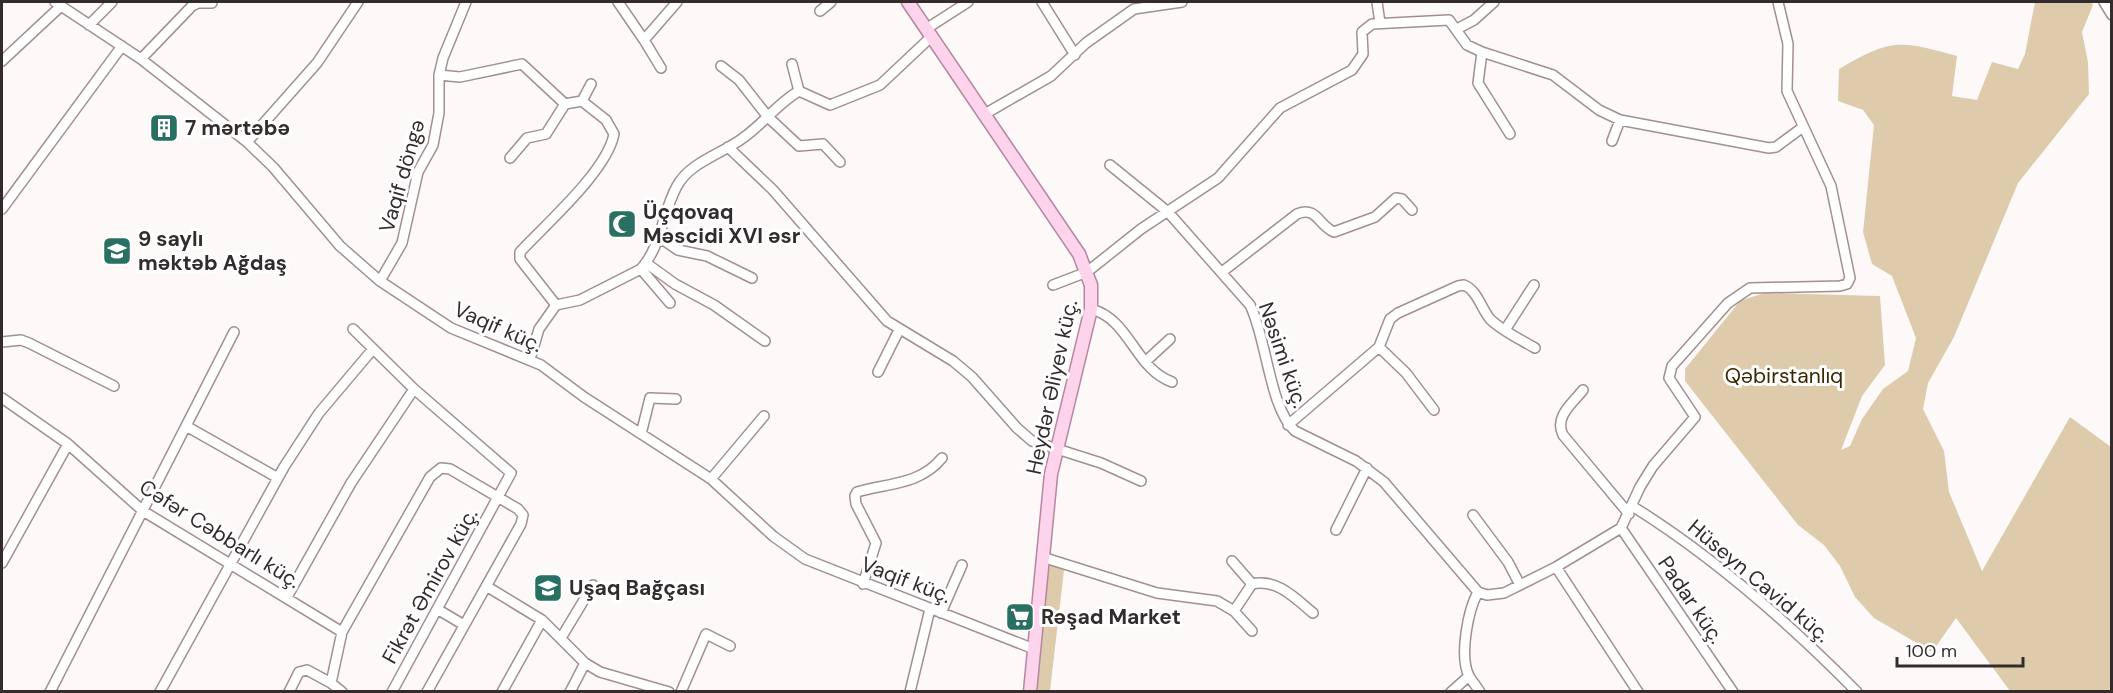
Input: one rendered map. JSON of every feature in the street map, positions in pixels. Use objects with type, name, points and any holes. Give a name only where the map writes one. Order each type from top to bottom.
[{"type":"main road","name":"Heydər Əliyev küç.","points":[[908,2],[1079,254],[1087,272],[1092,296],[1091,309],[1057,450],[1042,557],[1030,692]]},
{"type":"street","points":[[89,25],[111,2]]},
{"type":"street","points":[[247,142],[317,63],[358,2]]},
{"type":"street","name":"Vaqif döngə","points":[[380,281],[402,243],[418,172],[433,145],[439,113],[439,75],[443,58],[466,2]]},
{"type":"street","points":[[618,2],[661,68]]},
{"type":"street","points":[[644,40],[677,2]]},
{"type":"street","points":[[820,11],[831,2]]},
{"type":"street","points":[[799,91],[830,105],[872,91],[928,33],[968,2]]},
{"type":"street","points":[[1042,2],[1075,55]]},
{"type":"street","points":[[983,115],[1051,76],[1098,34],[1141,4],[1182,2]]},
{"type":"street","points":[[1377,2],[1380,23]]},
{"type":"street","points":[[1457,29],[1474,20],[1494,2]]},
{"type":"street","points":[[1480,692],[1469,676],[1466,665],[1468,619],[1478,592],[1494,595],[1520,585],[1556,567],[1621,528],[1653,466],[1695,417],[1669,378],[1672,366],[1728,303],[1738,294],[1759,286],[1840,286],[1847,284],[1850,278],[1831,186],[1787,91],[1788,44],[1778,2]]},
{"type":"street","points":[[2103,2],[2112,15]]},
{"type":"street","points":[[141,58],[192,6],[198,3],[212,3]]},
{"type":"street","points":[[2,61],[58,4]]},
{"type":"street","name":"Vaqif küç.","points":[[58,4],[141,58],[247,142],[280,175],[340,246],[380,281],[451,328],[530,359],[711,479],[784,546],[817,565],[1034,650]]},
{"type":"street","points":[[1053,285],[1087,272],[1218,178],[1280,108],[1352,70],[1364,54],[1362,32],[1372,24],[1443,19],[1453,23],[1462,40],[1482,52],[1553,75],[1599,110],[1620,120],[1769,148],[1776,147],[1803,127]]},
{"type":"street","points":[[2,209],[122,46]]},
{"type":"street","points":[[1482,52],[1478,83],[1510,134]]},
{"type":"street","points":[[439,75],[460,77],[522,64],[565,104]]},
{"type":"street","points":[[792,64],[799,91]]},
{"type":"street","points":[[721,66],[739,80],[768,117],[799,146],[823,144],[840,162]]},
{"type":"street","points":[[582,101],[591,84]]},
{"type":"street","points":[[530,359],[539,329],[556,305],[580,300],[644,266],[659,237],[677,186],[693,168],[728,147],[799,91]]},
{"type":"street","points":[[510,158],[527,138],[546,134],[565,104],[582,101]]},
{"type":"street","points":[[556,305],[519,255],[583,185],[613,139],[612,128],[582,101]]},
{"type":"street","points":[[1612,141],[1620,120]]},
{"type":"street","points":[[728,147],[773,190],[887,321],[953,361],[984,388],[1000,410],[1032,441],[1101,463],[1141,481]]},
{"type":"street","name":"Nəsimi küç.","points":[[1110,165],[1168,212],[1250,305],[1288,425],[1295,431],[1367,468],[1384,482],[1478,592]]},
{"type":"street","points":[[1222,272],[1297,214],[1306,210],[1314,212],[1326,229],[1334,232],[1375,217],[1396,198],[1402,199],[1412,210]]},
{"type":"street","points":[[659,237],[678,250],[707,256],[752,278]]},
{"type":"street","points":[[644,266],[670,303]]},
{"type":"street","points":[[644,266],[714,305],[765,341]]},
{"type":"street","points":[[1288,425],[1379,347],[1390,319],[1398,313],[1464,285],[1472,289],[1489,318],[1535,348]]},
{"type":"street","points":[[1505,330],[1534,285]]},
{"type":"street","points":[[1091,309],[1103,312],[1116,322],[1145,362],[1160,377],[1172,382]]},
{"type":"street","name":"Fikrət Əmirov küç.","points":[[353,329],[414,389],[507,467],[511,473],[392,692]]},
{"type":"street","points":[[878,372],[899,330]]},
{"type":"street","points":[[50,692],[234,332]]},
{"type":"street","points":[[1145,362],[1170,339]]},
{"type":"street","points":[[2,342],[21,340],[29,343],[114,386]]},
{"type":"street","points":[[1379,347],[1406,373],[1434,410]]},
{"type":"street","points":[[160,692],[278,478],[319,413],[373,349]]},
{"type":"street","points":[[287,597],[351,483],[414,389]]},
{"type":"street","name":"Hüseyn Cavid küç.","points":[[1583,390],[1560,419],[1558,426],[1563,435],[1630,510],[1685,542],[1770,609],[1857,692]]},
{"type":"street","points":[[642,434],[646,423],[648,400],[655,397],[676,399]]},
{"type":"street","name":"Cəfər Cəbbarlı küç.","points":[[2,398],[68,444],[143,511],[342,632]]},
{"type":"street","points":[[711,479],[764,416]]},
{"type":"street","points":[[186,426],[278,478]]},
{"type":"street","points":[[2,563],[68,444]]},
{"type":"street","points":[[863,584],[876,543],[856,504],[857,492],[908,481],[933,469],[942,458]]},
{"type":"street","points":[[331,683],[342,632],[430,477],[441,468],[450,469],[499,497],[518,508],[523,515],[521,524],[427,692]]},
{"type":"street","points":[[1336,530],[1367,468]]},
{"type":"street","points":[[1473,514],[1508,562],[1520,585]]},
{"type":"street","name":"Padar küç.","points":[[1621,528],[1733,692]]},
{"type":"street","points":[[1042,557],[1157,593],[1217,600],[1234,610],[1252,631]]},
{"type":"street","points":[[1232,561],[1252,584],[1282,588],[1313,613]]},
{"type":"street","points":[[941,613],[962,565]]},
{"type":"street","points":[[1556,567],[1638,692]]},
{"type":"street","points":[[1234,610],[1252,584]]},
{"type":"street","points":[[561,638],[593,585]]},
{"type":"street","points":[[486,586],[542,620],[585,663],[620,680],[669,692]]},
{"type":"street","points":[[437,609],[464,625]]},
{"type":"street","points":[[910,692],[930,609]]},
{"type":"street","points":[[502,692],[542,620]]},
{"type":"street","points":[[681,692],[706,634],[730,646]]},
{"type":"street","points":[[570,692],[585,663]]},
{"type":"street","points":[[289,692],[299,672],[307,670],[342,692]]},
{"type":"street","points":[[1451,692],[1469,676]]},
{"type":"green space","name":"Qəbirstanlıq","points":[[2035,2],[2091,2],[2093,5],[2082,32],[2088,62],[2089,94],[2018,183],[1954,337],[1928,383],[1923,409],[1944,451],[1949,492],[1982,571],[2070,417],[2111,447],[2111,691],[2010,691],[1956,618],[1932,652],[1874,618],[1855,597],[1840,566],[1824,545],[1798,525],[1685,381],[1685,369],[1740,301],[1764,293],[1880,296],[1885,365],[1862,396],[1841,450],[1850,446],[1862,419],[1883,389],[1908,371],[1916,338],[1892,276],[1872,264],[1863,232],[1874,125],[1863,110],[1838,101],[1839,69],[1884,47],[1908,45],[1922,47],[1957,56],[1952,96],[1977,100],[1992,62],[2018,69],[2025,54]]},
{"type":"green space","points":[[1046,564],[1064,570],[1050,691],[1035,692]]},
{"type":"place","name":"7 mərtəbə","points":[[164,128]]},
{"type":"place","name":"Üçqovaq Məscidi XVI əsr","points":[[622,224]]},
{"type":"place","name":"9 saylı məktəb Ağdaş","points":[[117,251]]},
{"type":"place","name":"Uşaq Bağçası","points":[[548,588]]},
{"type":"place","name":"Rəşad Market","points":[[1020,617]]}]
